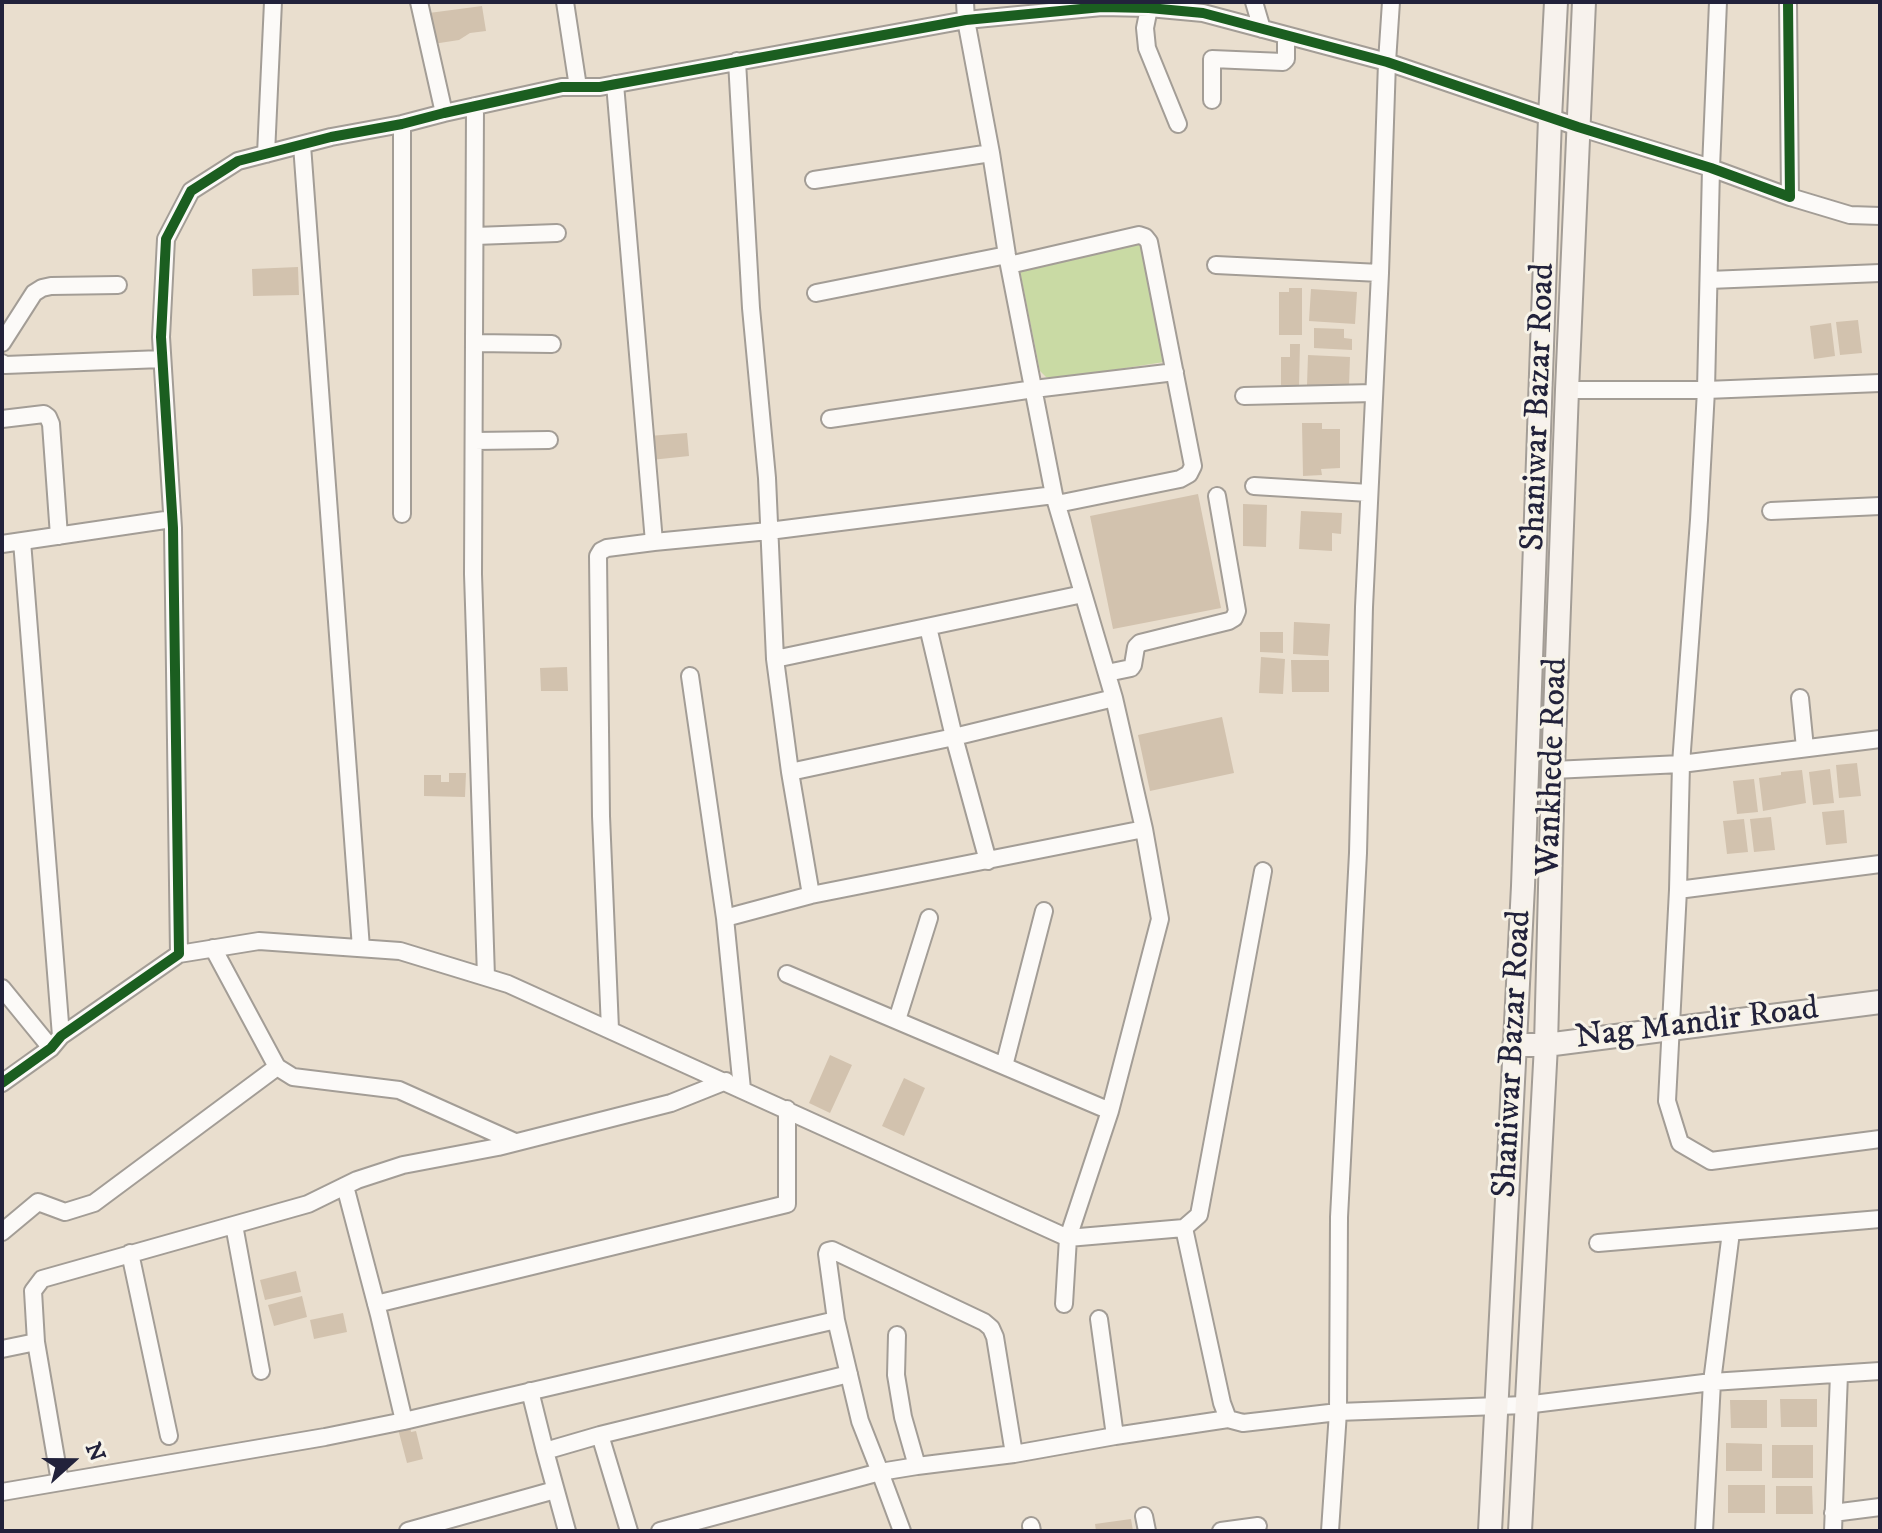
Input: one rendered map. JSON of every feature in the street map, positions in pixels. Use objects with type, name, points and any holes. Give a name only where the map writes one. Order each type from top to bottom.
[{"type":"main road","name":"Shaniwar Bazar Road","points":[[1490,1531],[1523,871],[1556,2]]},
{"type":"main road","name":"Wankhede Road","points":[[1520,1531],[1546,1045],[1553,770],[1584,2]]},
{"type":"main road","name":"Nag Mandir Road","points":[[1514,1045],[1546,1045],[1880,1002]]},
{"type":"street","points":[[266,154],[273,2]]},
{"type":"street","points":[[419,2],[444,113]]},
{"type":"street","points":[[565,2],[578,87]]},
{"type":"street","points":[[965,2],[1008,260],[1056,500],[1114,698],[1144,829],[1160,919],[1110,1111],[1068,1238],[1064,1304]]},
{"type":"street","points":[[1254,2],[1262,29]]},
{"type":"street","points":[[1330,1531],[1338,1412],[1339,1217],[1358,853],[1364,607],[1391,2]]},
{"type":"street","points":[[1718,2],[1706,390],[1681,764],[1667,1101],[1680,1143],[1711,1161],[1880,1139]]},
{"type":"street","points":[[1788,2],[1790,197]]},
{"type":"street","points":[[179,954],[172,519],[161,337],[166,239],[191,191],[238,161],[331,137],[562,87],[600,87],[966,20],[1102,7],[1149,8],[1203,13],[1387,62],[1550,118],[1711,168],[1790,197],[1850,215],[1880,216]]},
{"type":"street","points":[[1149,8],[1145,28],[1147,48],[1178,124]]},
{"type":"street","points":[[1212,100],[1212,59],[1283,62],[1286,59],[1286,35]]},
{"type":"street","points":[[737,61],[751,308],[763,429],[775,659],[811,895]]},
{"type":"street","points":[[615,84],[654,542]]},
{"type":"street","points":[[475,106],[473,574],[486,977]]},
{"type":"street","points":[[402,124],[402,514]]},
{"type":"street","points":[[302,145],[361,948]]},
{"type":"street","points":[[814,180],[991,153]]},
{"type":"street","points":[[475,236],[557,233]]},
{"type":"street","points":[[610,1029],[601,816],[598,556],[607,548],[654,542],[1056,500],[1180,479],[1189,474],[1193,466],[1149,242],[1145,237],[1139,235],[816,293]]},
{"type":"street","points":[[1216,265],[1380,273]]},
{"type":"street","points":[[1709,280],[1880,273]]},
{"type":"street","points":[[2,343],[34,293],[42,288],[118,285]]},
{"type":"street","points":[[474,343],[552,344]]},
{"type":"street","points":[[2,363],[162,359]]},
{"type":"street","points":[[830,419],[1175,372]]},
{"type":"street","points":[[1567,390],[1706,390],[1880,383]]},
{"type":"street","points":[[1244,396],[1374,393]]},
{"type":"street","points":[[2,419],[44,414],[48,417],[59,536]]},
{"type":"street","points":[[474,441],[549,440]]},
{"type":"street","points":[[1254,486],[1369,493]]},
{"type":"street","points":[[1107,673],[1131,668],[1136,647],[1140,643],[1234,618],[1237,611],[1217,496]]},
{"type":"street","points":[[1771,511],[1880,506]]},
{"type":"street","points":[[2,544],[172,519]]},
{"type":"street","points":[[22,541],[56,1042]]},
{"type":"street","points":[[775,659],[1083,594]]},
{"type":"street","points":[[928,627],[988,861]]},
{"type":"street","points":[[690,676],[725,918],[734,1085]]},
{"type":"street","points":[[790,772],[1114,698]]},
{"type":"street","points":[[1800,698],[1805,748]]},
{"type":"street","points":[[1553,770],[1681,764],[1880,739]]},
{"type":"street","points":[[725,918],[811,895],[1144,829]]},
{"type":"street","points":[[1678,890],[1880,864]]},
{"type":"street","points":[[2,1083],[179,954],[259,941],[400,951],[508,984],[1068,1238],[1184,1228],[1199,1215],[1263,871]]},
{"type":"street","points":[[1004,1066],[1044,911]]},
{"type":"street","points":[[897,1020],[929,918]]},
{"type":"street","points":[[213,948],[277,1067],[293,1077],[399,1090],[515,1142]]},
{"type":"street","points":[[787,974],[1110,1111]]},
{"type":"street","points":[[2,988],[56,1042]]},
{"type":"street","points":[[2,1232],[38,1202],[65,1212],[94,1203],[277,1067]]},
{"type":"street","points":[[60,1482],[36,1342],[33,1291],[42,1279],[308,1204],[345,1186],[403,1165],[515,1142],[734,1085]]},
{"type":"street","points":[[376,1304],[787,1204],[787,1109]]},
{"type":"street","points":[[345,1186],[404,1421]]},
{"type":"street","points":[[1598,1243],[1880,1219]]},
{"type":"street","points":[[234,1225],[261,1371]]},
{"type":"street","points":[[1184,1228],[1228,1419]]},
{"type":"street","points":[[1704,1531],[1712,1382],[1731,1232]]},
{"type":"street","points":[[902,1531],[860,1421],[836,1320],[828,1251],[832,1250],[991,1328],[1014,1454]]},
{"type":"street","points":[[130,1253],[169,1436]]},
{"type":"street","points":[[1099,1319],[1115,1436]]},
{"type":"street","points":[[2,1492],[404,1421],[836,1320]]},
{"type":"street","points":[[897,1335],[896,1375],[903,1417],[917,1466]]},
{"type":"street","points":[[2,1349],[36,1342]]},
{"type":"street","points":[[660,1531],[880,1472],[1228,1419],[1243,1423],[1338,1412],[1525,1405],[1712,1382],[1880,1371]]},
{"type":"street","points":[[545,1451],[849,1374]]},
{"type":"street","points":[[1833,1531],[1839,1374]]},
{"type":"street","points":[[530,1391],[567,1531]]},
{"type":"street","points":[[600,1435],[629,1531]]},
{"type":"street","points":[[408,1531],[555,1490]]},
{"type":"street","points":[[1833,1513],[1880,1507]]},
{"type":"street","points":[[1221,1531],[1258,1526]]},
{"type":"green space","points":[[1137,242],[1141,245],[1164,362],[1055,379],[1046,377],[1040,371],[1021,266]]},
{"type":"building","points":[[482,6],[486,31],[433,44],[429,13]]},
{"type":"building","points":[[298,267],[299,295],[253,296],[252,269]]},
{"type":"building","points":[[1289,288],[1302,288],[1302,335],[1279,335],[1279,292],[1289,292]]},
{"type":"building","points":[[1311,289],[1357,292],[1355,324],[1309,321]]},
{"type":"building","points":[[1858,320],[1862,353],[1840,355],[1836,322]]},
{"type":"building","points":[[1831,323],[1835,356],[1814,359],[1810,326]]},
{"type":"building","points":[[1314,328],[1344,329],[1344,338],[1352,339],[1352,350],[1314,348]]},
{"type":"building","points":[[1290,344],[1300,344],[1299,387],[1281,387],[1281,357],[1290,357]]},
{"type":"building","points":[[1308,355],[1350,357],[1349,386],[1307,385]]},
{"type":"building","points":[[1302,423],[1322,423],[1322,429],[1340,429],[1340,468],[1321,469],[1322,475],[1303,476]]},
{"type":"building","points":[[687,433],[689,456],[651,460],[649,436]]},
{"type":"building","points":[[1198,494],[1221,608],[1113,629],[1090,516]]},
{"type":"building","points":[[1243,504],[1267,505],[1266,547],[1243,546]]},
{"type":"building","points":[[1301,511],[1342,513],[1341,534],[1332,533],[1332,551],[1299,549]]},
{"type":"building","points":[[1294,622],[1330,624],[1328,656],[1293,654]]},
{"type":"building","points":[[1260,632],[1283,632],[1283,653],[1260,652]]},
{"type":"building","points":[[1261,657],[1285,659],[1283,694],[1259,693]]},
{"type":"building","points":[[1291,660],[1329,660],[1329,692],[1292,692]]},
{"type":"building","points":[[567,667],[568,691],[541,691],[540,668]]},
{"type":"building","points":[[1222,717],[1234,773],[1150,791],[1138,735]]},
{"type":"building","points":[[1857,763],[1861,796],[1839,798],[1836,765]]},
{"type":"building","points":[[1830,769],[1834,803],[1813,805],[1809,772]]},
{"type":"building","points":[[1802,770],[1806,803],[1763,811],[1759,778]]},
{"type":"building","points":[[449,773],[466,773],[465,797],[424,796],[424,775],[441,775],[441,782],[449,782]]},
{"type":"building","points":[[1754,779],[1758,812],[1737,814],[1733,781]]},
{"type":"building","points":[[1844,810],[1847,843],[1826,845],[1822,812]]},
{"type":"building","points":[[1771,817],[1775,850],[1754,852],[1750,819]]},
{"type":"building","points":[[1744,819],[1748,852],[1727,854],[1723,821]]},
{"type":"building","points":[[830,1055],[852,1065],[830,1113],[809,1103]]},
{"type":"building","points":[[904,1078],[925,1088],[904,1136],[882,1126]]},
{"type":"building","points":[[296,1271],[301,1292],[265,1300],[260,1280]]},
{"type":"building","points":[[302,1296],[307,1317],[274,1326],[268,1305]]},
{"type":"building","points":[[343,1313],[347,1332],[314,1339],[310,1320]]},
{"type":"building","points":[[1780,1399],[1817,1399],[1817,1427],[1781,1427]]},
{"type":"building","points":[[1730,1400],[1767,1400],[1767,1428],[1731,1428]]},
{"type":"building","points":[[410,1425],[411,1432],[416,1431],[423,1459],[407,1463],[398,1429]]},
{"type":"building","points":[[1726,1443],[1762,1444],[1762,1471],[1726,1471]]},
{"type":"building","points":[[1772,1445],[1813,1445],[1813,1478],[1772,1478]]},
{"type":"building","points":[[1728,1485],[1765,1485],[1765,1513],[1728,1513]]},
{"type":"building","points":[[1776,1486],[1812,1486],[1813,1514],[1776,1514]]},
{"type":"building","points":[[1131,1519],[1133,1531],[1096,1531],[1095,1524]]},
{"type":"cycle path","points":[[2,1083],[51,1048],[61,1036],[179,954],[173,528],[161,337],[166,239],[191,191],[238,161],[331,137],[562,87],[600,87],[966,20],[1102,7],[1149,8],[1203,13],[1387,62],[1711,168],[1790,197],[1788,2]]}]
